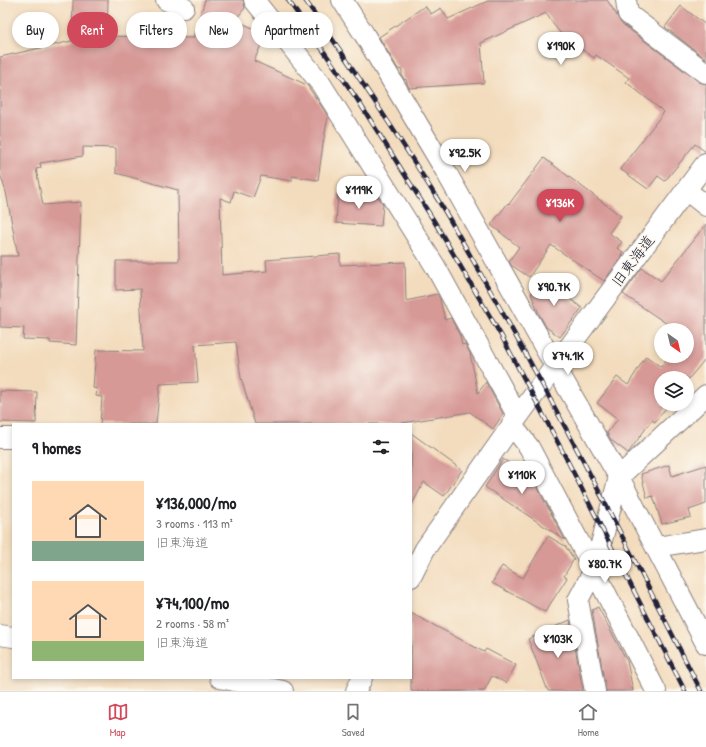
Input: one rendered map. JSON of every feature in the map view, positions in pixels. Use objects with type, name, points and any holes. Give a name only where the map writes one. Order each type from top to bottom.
[{"type":"street","points":[[166,0],[184,8]]},
{"type":"street","points":[[254,0],[321,84],[436,266],[656,691]]},
{"type":"street","points":[[342,0],[445,170],[619,477],[706,644]]},
{"type":"street","points":[[626,0],[628,14],[706,72]]},
{"type":"street","name":"旧東海道","points":[[412,575],[425,549],[515,421],[706,163]]},
{"type":"street","points":[[686,190],[706,206]]},
{"type":"street","points":[[595,691],[578,600],[594,570],[619,477],[706,396]]},
{"type":"street","points":[[0,438],[12,438]]},
{"type":"street","points":[[656,547],[706,539]]},
{"type":"street","points":[[0,635],[12,637]]},
{"type":"street","points":[[225,679],[283,691]]},
{"type":"street","points":[[356,691],[362,679]]},
{"type":"building","points":[[73,0],[108,0],[108,12],[73,12]]},
{"type":"building","points":[[205,0],[243,0],[245,8],[242,12],[201,12]]},
{"type":"building","points":[[490,0],[607,0],[621,23],[699,82],[706,84],[706,152],[695,144],[665,181],[658,176],[648,189],[620,169],[664,112],[626,82],[629,78],[596,55],[594,58],[577,46],[573,49],[546,13],[481,43],[484,83],[409,88],[406,79],[404,80],[402,75],[402,70],[398,69],[379,37],[425,6],[431,14],[441,8],[448,19]]},
{"type":"building","points":[[681,6],[706,25],[706,59],[665,27]]},
{"type":"building","points":[[243,24],[251,27],[251,48],[260,48],[254,61],[307,85],[328,116],[318,180],[292,176],[292,181],[261,176],[253,198],[234,191],[231,202],[220,198],[222,275],[267,271],[266,260],[340,254],[340,265],[405,262],[406,301],[437,294],[440,299],[445,320],[451,318],[460,336],[462,345],[465,344],[470,353],[478,393],[486,382],[503,414],[493,429],[470,412],[402,423],[255,423],[241,378],[236,342],[195,345],[198,382],[160,384],[156,423],[100,423],[102,397],[96,396],[97,389],[93,388],[96,350],[143,351],[140,289],[116,290],[116,261],[179,261],[178,190],[116,173],[116,148],[83,147],[83,156],[40,163],[41,168],[36,169],[43,205],[81,202],[76,345],[50,343],[50,340],[23,339],[24,328],[0,327],[0,256],[18,256],[6,192],[0,174],[0,57],[40,48],[59,48],[59,44],[67,42],[67,48],[118,48],[118,36],[126,36],[126,48],[187,48],[187,38],[193,38],[195,32],[195,48],[243,48]]},
{"type":"building","points":[[544,158],[621,216],[609,233],[622,242],[617,248],[623,252],[621,254],[623,255],[604,281],[551,245],[529,277],[511,265],[509,261],[519,247],[491,225]]},
{"type":"building","points":[[338,194],[378,197],[383,204],[381,226],[336,223]]},
{"type":"building","points":[[706,224],[706,358],[694,373],[694,371],[654,371],[654,411],[664,411],[655,422],[652,420],[628,453],[611,440],[607,433],[618,419],[597,403],[617,377],[628,385],[646,356],[661,367],[664,363],[694,363],[694,323],[666,323],[623,294],[642,268],[661,281]]},
{"type":"building","points":[[542,278],[582,308],[560,337],[546,327],[531,294]]},
{"type":"building","points":[[0,391],[37,392],[36,423],[0,422]]},
{"type":"building","points":[[412,434],[462,470],[444,496],[424,482],[412,504]]},
{"type":"building","points":[[503,459],[533,479],[565,540],[485,487]]},
{"type":"building","points":[[669,465],[672,476],[706,465],[706,504],[689,510],[691,517],[662,524],[653,496],[647,498],[641,474]]},
{"type":"building","points":[[548,536],[565,546],[574,559],[564,576],[567,578],[545,612],[492,583],[502,566],[523,578]]},
{"type":"building","points":[[598,607],[627,661],[633,691],[606,691],[592,610]]},
{"type":"building","points":[[412,614],[484,652],[486,649],[516,665],[506,683],[492,676],[484,691],[411,691]]},
{"type":"building","points":[[570,620],[583,691],[548,691],[528,639]]},
{"type":"railway","points":[[288,0],[357,99],[434,221],[502,337],[565,456],[685,691]]},
{"type":"railway","points":[[305,0],[390,124],[438,200],[513,330],[622,536],[701,691]]}]
